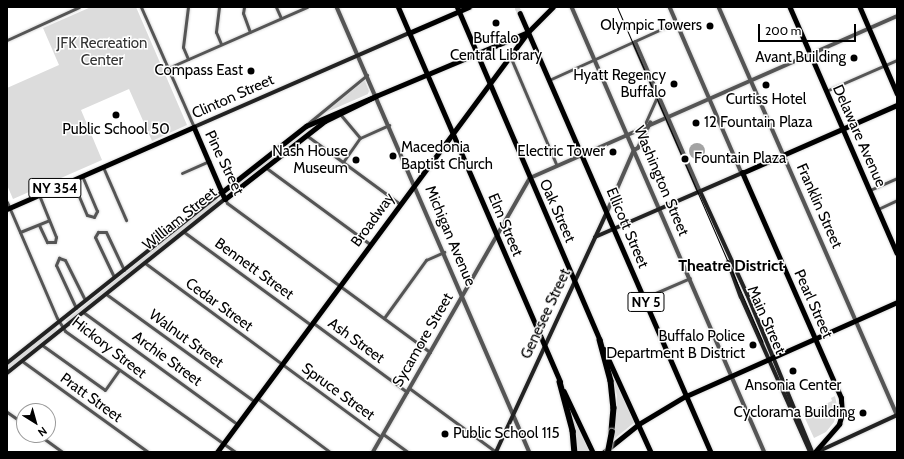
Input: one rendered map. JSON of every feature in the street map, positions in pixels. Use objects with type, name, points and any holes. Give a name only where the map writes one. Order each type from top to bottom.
[{"type":"highway","name":"Elm Street","points":[[398,7],[426,75],[560,382]]},
{"type":"highway","name":"Oak Street","points":[[458,9],[600,340]]},
{"type":"highway","points":[[600,340],[611,381],[614,408],[612,432],[608,452]]},
{"type":"highway","points":[[560,382],[573,431],[575,452]]},
{"type":"main road","name":"Clinton Street","points":[[8,209],[409,33],[458,9],[469,7]]},
{"type":"main road","name":"Broadway","points":[[217,452],[528,32],[553,7]]},
{"type":"main road","name":"Delaware Avenue","points":[[790,7],[878,209],[895,244],[897,253]]},
{"type":"main road","points":[[860,7],[897,93]]},
{"type":"main road","name":"Ellicott Street","points":[[520,13],[711,452]]},
{"type":"main road","name":"William Street","points":[[7,363],[306,126],[528,32]]},
{"type":"main road","name":"William Street","points":[[7,373],[306,135],[340,114],[376,96]]},
{"type":"main road","points":[[595,237],[897,105]]},
{"type":"main road","name":"Pine Street","points":[[194,127],[225,199]]},
{"type":"main road","name":"Pearl Street","points":[[742,173],[836,386],[842,409],[836,429],[816,452]]},
{"type":"main road","name":"Main Street","points":[[699,191],[747,294],[771,358],[811,452]]},
{"type":"main road","name":"Main Street","points":[[699,191],[741,297],[771,358]]},
{"type":"main road","name":"Genesee Street","points":[[496,452],[606,212]]},
{"type":"main road","points":[[604,452],[639,424],[686,395],[897,302]]},
{"type":"main road","name":"Oak Street","points":[[600,340],[651,452]]},
{"type":"main road","name":"Elm Street","points":[[560,382],[593,452]]},
{"type":"main road","points":[[816,452],[897,414]]},
{"type":"street","points":[[7,40],[80,7]]},
{"type":"street","name":"Pine Street","points":[[141,7],[194,127]]},
{"type":"street","points":[[188,7],[182,47],[188,59]]},
{"type":"street","points":[[220,7],[216,32],[221,44]]},
{"type":"street","points":[[244,7],[243,13],[250,32]]},
{"type":"street","points":[[276,7],[281,18]]},
{"type":"street","points":[[168,68],[306,7]]},
{"type":"street","name":"Michigan Avenue","points":[[337,7],[530,452]]},
{"type":"street","name":"Washington Street","points":[[572,7],[765,452]]},
{"type":"street","name":"Pearl Street","points":[[670,7],[742,173]]},
{"type":"street","name":"Franklin Street","points":[[719,7],[897,414]]},
{"type":"street","points":[[530,178],[556,164],[897,16]]},
{"type":"street","points":[[549,80],[677,22]]},
{"type":"street","name":"Main Street","points":[[634,42],[657,98],[667,116]]},
{"type":"street","name":"Main Street","points":[[634,42],[699,191]]},
{"type":"street","points":[[510,56],[556,164]]},
{"type":"street","points":[[826,91],[897,60]]},
{"type":"street","name":"William Street","points":[[306,126],[367,75]]},
{"type":"street","points":[[644,126],[657,98]]},
{"type":"street","points":[[340,114],[360,138]]},
{"type":"street","name":"Genesee Street","points":[[606,212],[634,150],[638,148],[650,123]]},
{"type":"street","points":[[343,162],[360,138],[388,125]]},
{"type":"street","points":[[306,135],[400,204]]},
{"type":"street","points":[[182,173],[209,161]]},
{"type":"street","points":[[103,166],[126,220]]},
{"type":"street","points":[[265,167],[370,244]]},
{"type":"street","points":[[72,180],[87,215],[94,217],[97,210],[82,176]]},
{"type":"street","name":"Sycamore Street","points":[[372,452],[530,178]]},
{"type":"street","points":[[870,190],[897,178]]},
{"type":"street","points":[[39,195],[56,237],[52,244],[47,242],[39,225]]},
{"type":"street","name":"Pine Street","points":[[225,199],[227,203],[430,352]]},
{"type":"street","points":[[878,209],[897,200]]},
{"type":"street","name":"Hickory Street","points":[[7,202],[8,209],[20,232],[63,328],[222,445],[235,452]]},
{"type":"street","points":[[20,232],[49,220]]},
{"type":"street","points":[[114,277],[95,237],[98,232],[106,232],[124,270]]},
{"type":"street","name":"Bennett Street","points":[[184,232],[312,324]]},
{"type":"street","points":[[384,318],[426,260],[444,252]]},
{"type":"street","points":[[76,308],[56,265],[59,258],[66,260],[85,300]]},
{"type":"street","name":"Cedar Street","points":[[144,263],[282,364]]},
{"type":"street","points":[[644,298],[690,278]]},
{"type":"street","name":"Walnut Street","points":[[106,294],[330,452]]},
{"type":"street","name":"Archie Street","points":[[83,312],[237,424]]},
{"type":"street","name":"Ash Street","points":[[312,324],[496,452]]},
{"type":"street","points":[[42,345],[105,390],[119,370]]},
{"type":"street","name":"Pratt Street","points":[[22,361],[148,452]]},
{"type":"street","name":"Spruce Street","points":[[282,364],[382,436],[408,452]]},
{"type":"street","points":[[7,412],[16,418]]},
{"type":"street","points":[[50,443],[62,452]]},
{"type":"green space","name":"JFK Recreation Center","points":[[91,7],[136,7],[187,125],[152,141],[129,89],[81,110],[102,160],[13,199],[7,185],[7,88],[59,65],[43,28]]},
{"type":"green space","points":[[362,81],[365,81],[369,91],[368,94],[320,115]]},
{"type":"green space","points":[[304,129],[274,158],[229,192],[245,175]]},
{"type":"green space","points":[[217,198],[218,201],[204,214],[68,322],[65,321]]},
{"type":"green space","points":[[56,326],[57,330],[7,371],[7,364]]},
{"type":"green space","points":[[610,367],[635,422],[614,439],[617,396]]},
{"type":"green space","points":[[835,396],[838,410],[834,422],[826,432],[814,438],[803,414],[832,401],[831,398]]},
{"type":"green space","points":[[571,412],[590,452],[577,452]]},
{"type":"shaded area","points":[[697,143],[703,145],[705,151],[703,157],[697,159],[691,157],[689,151],[691,145]]},
{"type":"tunnel","points":[[517,7],[520,13]]},
{"type":"tram line","points":[[617,7],[763,342]]},
{"type":"place","name":"Buffalo Central Library","points":[[496,23]]},
{"type":"place","name":"Olympic Towers","points":[[710,26]]},
{"type":"place","name":"Avant Building","points":[[854,58]]},
{"type":"place","name":"Compass East","points":[[251,71]]},
{"type":"place","name":"Hyatt Regency Buffalo","points":[[674,84]]},
{"type":"place","name":"Curtiss Hotel","points":[[766,85]]},
{"type":"place","name":"Public School 50","points":[[116,115]]},
{"type":"place","name":"12 Fountain Plaza","points":[[696,123]]},
{"type":"place","name":"Electric Tower","points":[[613,152]]},
{"type":"place","name":"Macedonia Baptist Church","points":[[393,156]]},
{"type":"place","name":"Fountain Plaza","points":[[685,159]]},
{"type":"place","name":"Nash House Museum","points":[[356,160]]},
{"type":"place","name":"Buffalo Police Department B District","points":[[753,345]]},
{"type":"place","name":"Ansonia Center","points":[[793,371]]},
{"type":"place","name":"Cyclorama Building","points":[[863,413]]},
{"type":"place","name":"Public School 115","points":[[445,434]]},
{"type":"district","name":"Theatre District","points":[[731,266]]}]
